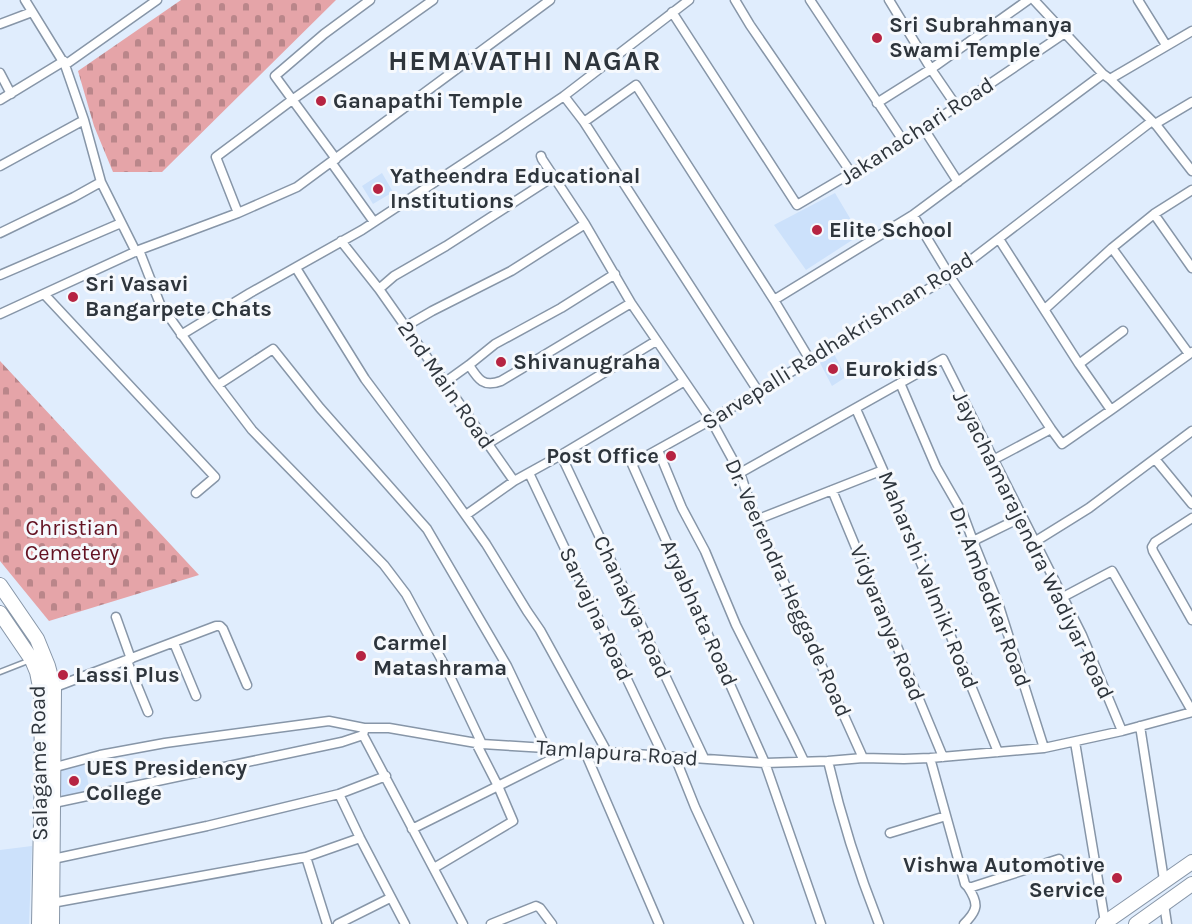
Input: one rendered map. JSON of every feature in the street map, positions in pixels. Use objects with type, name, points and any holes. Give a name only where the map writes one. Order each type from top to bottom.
[{"type":"main road","points":[[0,585],[37,639],[48,666],[48,768],[54,803],[52,924]]},
{"type":"main road","name":"Salagame Road","points":[[0,613],[32,660],[47,690]]},
{"type":"main road","name":"Salagame Road","points":[[39,924],[48,768]]},
{"type":"main road","points":[[1105,923],[1192,862]]},
{"type":"main road","points":[[1136,924],[1192,884]]},
{"type":"street","points":[[25,0],[64,63],[84,120],[101,182],[137,251],[160,304],[252,429],[384,565],[406,594],[446,668],[513,821],[434,868]]},
{"type":"street","points":[[0,100],[64,63],[157,0]]},
{"type":"street","points":[[370,0],[324,34],[275,76],[374,222]]},
{"type":"street","points":[[238,213],[216,157],[433,0]]},
{"type":"street","points":[[0,314],[137,251],[238,213],[297,187],[550,0]]},
{"type":"street","points":[[181,335],[374,222],[564,96],[689,0]]},
{"type":"street","points":[[735,0],[852,174]]},
{"type":"street","points":[[810,0],[904,142]]},
{"type":"street","points":[[889,0],[957,107]]},
{"type":"street","points":[[877,103],[932,69],[1028,0]]},
{"type":"street","points":[[1034,0],[1102,74],[1154,123],[1192,171]]},
{"type":"street","points":[[1138,0],[1166,45]]},
{"type":"street","points":[[0,24],[32,12]]},
{"type":"street","name":"Jakanachari Road","points":[[672,12],[797,205],[904,142],[1065,33]]},
{"type":"street","points":[[1110,80],[1192,31]]},
{"type":"street","points":[[0,73],[11,94]]},
{"type":"street","points":[[774,300],[914,215],[1102,74]]},
{"type":"street","points":[[584,122],[636,85],[810,360]]},
{"type":"street","points":[[564,96],[584,122],[758,391]]},
{"type":"street","name":"Sarvepalli Radhakrishnan Road","points":[[632,464],[711,420],[950,276],[1154,123],[1192,102]]},
{"type":"street","points":[[0,166],[84,120]]},
{"type":"street","points":[[924,129],[958,182]]},
{"type":"street","name":"Dr. Veerendra Heggade Road","points":[[542,156],[631,303],[711,420],[740,473],[756,520],[863,758]]},
{"type":"street","points":[[379,289],[394,276],[446,246],[553,177]]},
{"type":"street","points":[[0,233],[101,182]]},
{"type":"street","points":[[1045,309],[1112,248],[1154,214],[1192,190]]},
{"type":"street","points":[[1154,214],[1192,268]]},
{"type":"street","points":[[914,215],[950,276],[1062,444],[1190,356],[1112,248]]},
{"type":"street","points":[[0,275],[121,223]]},
{"type":"street","points":[[406,328],[413,321],[511,271],[585,224]]},
{"type":"street","points":[[999,239],[1111,410]]},
{"type":"street","name":"2nd Main Road","points":[[341,242],[379,289],[514,481]]},
{"type":"street","points":[[296,268],[365,379],[486,544],[540,630],[607,752]]},
{"type":"street","points":[[444,383],[495,344],[561,308],[615,274]]},
{"type":"street","points":[[44,294],[215,477],[196,493]]},
{"type":"street","points":[[470,365],[486,383],[501,381],[631,303]]},
{"type":"street","points":[[1079,364],[1123,331]]},
{"type":"street","points":[[487,444],[656,341]]},
{"type":"street","points":[[218,385],[273,350],[320,408],[427,529],[507,666],[546,748]]},
{"type":"street","name":"Jayachamarajendra Wadiyar Road","points":[[900,383],[943,359],[1082,635],[1122,731]]},
{"type":"street","points":[[466,515],[514,481],[684,382]]},
{"type":"street","points":[[740,473],[900,383]]},
{"type":"street","name":"Dr. Ambedkar Road","points":[[900,383],[936,467],[963,514],[974,541],[999,606],[1044,748]]},
{"type":"street","name":"Maharshi Valmiki Road","points":[[856,409],[998,752]]},
{"type":"street","points":[[993,460],[1051,429]]},
{"type":"street","points":[[1036,542],[1089,508],[1192,431]]},
{"type":"street","points":[[658,450],[682,508],[705,551],[736,625],[804,761]]},
{"type":"street","name":"Chanakya Road","points":[[561,455],[704,759]]},
{"type":"street","points":[[1155,459],[1192,504]]},
{"type":"street","name":"Aryabhata Road","points":[[632,464],[765,763],[821,924]]},
{"type":"street","points":[[756,520],[883,470]]},
{"type":"street","name":"Sarvajna Road","points":[[529,473],[663,755]]},
{"type":"street","name":"Vidyaranya Road","points":[[832,490],[943,757]]},
{"type":"street","points":[[974,541],[1022,517]]},
{"type":"street","points":[[1192,518],[1155,542],[1152,547],[1192,619]]},
{"type":"street","points":[[1063,597],[1112,571],[1192,711]]},
{"type":"street","points":[[116,617],[148,712]]},
{"type":"street","points":[[47,690],[216,626],[223,629],[247,685]]},
{"type":"street","points":[[174,643],[196,696]]},
{"type":"street","name":"Tamlapura Road","points":[[48,768],[100,755],[165,743],[329,721],[364,731],[389,728],[479,744],[546,748],[566,752],[663,755],[765,763],[863,758],[930,758],[1044,748],[1122,731],[1192,711]]},
{"type":"street","points":[[1140,726],[1164,880]]},
{"type":"street","points":[[54,803],[342,742],[364,731],[412,829],[463,924]]},
{"type":"street","points":[[1075,742],[1105,923]]},
{"type":"street","points":[[412,829],[566,752]]},
{"type":"street","points":[[585,752],[659,924]]},
{"type":"street","points":[[675,757],[695,807],[749,924]]},
{"type":"street","points":[[930,758],[963,881],[975,901],[974,912],[964,924]]},
{"type":"street","points":[[828,761],[839,810],[865,890],[879,924]]},
{"type":"street","points":[[53,859],[207,826],[339,794],[386,776]]},
{"type":"street","points":[[339,794],[405,924]]},
{"type":"street","points":[[890,833],[946,816]]},
{"type":"street","points":[[52,903],[306,857],[360,838]]},
{"type":"street","points":[[306,857],[327,924]]},
{"type":"street","points":[[968,886],[1059,860]]},
{"type":"street","points":[[338,924],[390,898]]},
{"type":"street","points":[[1164,904],[1167,924]]},
{"type":"street","points":[[491,924],[536,906],[552,924]]},
{"type":"lane","points":[[0,672],[32,660]]},
{"type":"shaded area","name":"Yatheendra Educational Institutions","points":[[382,173],[393,192],[373,204],[362,186]]},
{"type":"shaded area","name":"Elite School","points":[[835,193],[860,235],[806,270],[774,225]]},
{"type":"shaded area","name":"Eurokids","points":[[833,352],[846,377],[832,386],[819,361]]},
{"type":"shaded area","name":"UES Presidency College","points":[[85,765],[90,793],[62,799],[59,770]]},
{"type":"shaded area","points":[[32,846],[29,924],[0,924],[0,850]]},
{"type":"green space","points":[[181,0],[336,0],[162,172],[113,172],[94,126],[78,71]]},
{"type":"green space","name":"Christian Cemetery","points":[[0,361],[199,575],[49,621],[0,561]]},
{"type":"place","name":"Sri Subrahmanya Swami Temple","points":[[877,38]]},
{"type":"place","name":"Ganapathi Temple","points":[[321,101]]},
{"type":"place","name":"Yatheendra Educational Institutions","points":[[378,189]]},
{"type":"place","name":"Elite School","points":[[817,230]]},
{"type":"place","name":"Sri Vasavi Bangarpete Chats","points":[[73,297]]},
{"type":"place","name":"Shivanugraha","points":[[501,362]]},
{"type":"place","name":"Eurokids","points":[[833,369]]},
{"type":"place","name":"Post Office","points":[[671,456]]},
{"type":"place","name":"Carmel Matashrama","points":[[361,656]]},
{"type":"place","name":"Lassi Plus","points":[[63,675]]},
{"type":"place","name":"UES Presidency College","points":[[74,781]]},
{"type":"place","name":"Vishwa Automotive Service","points":[[1117,878]]},
{"type":"district","name":"HEMAVATHI NAGAR","points":[[525,60]]}]
